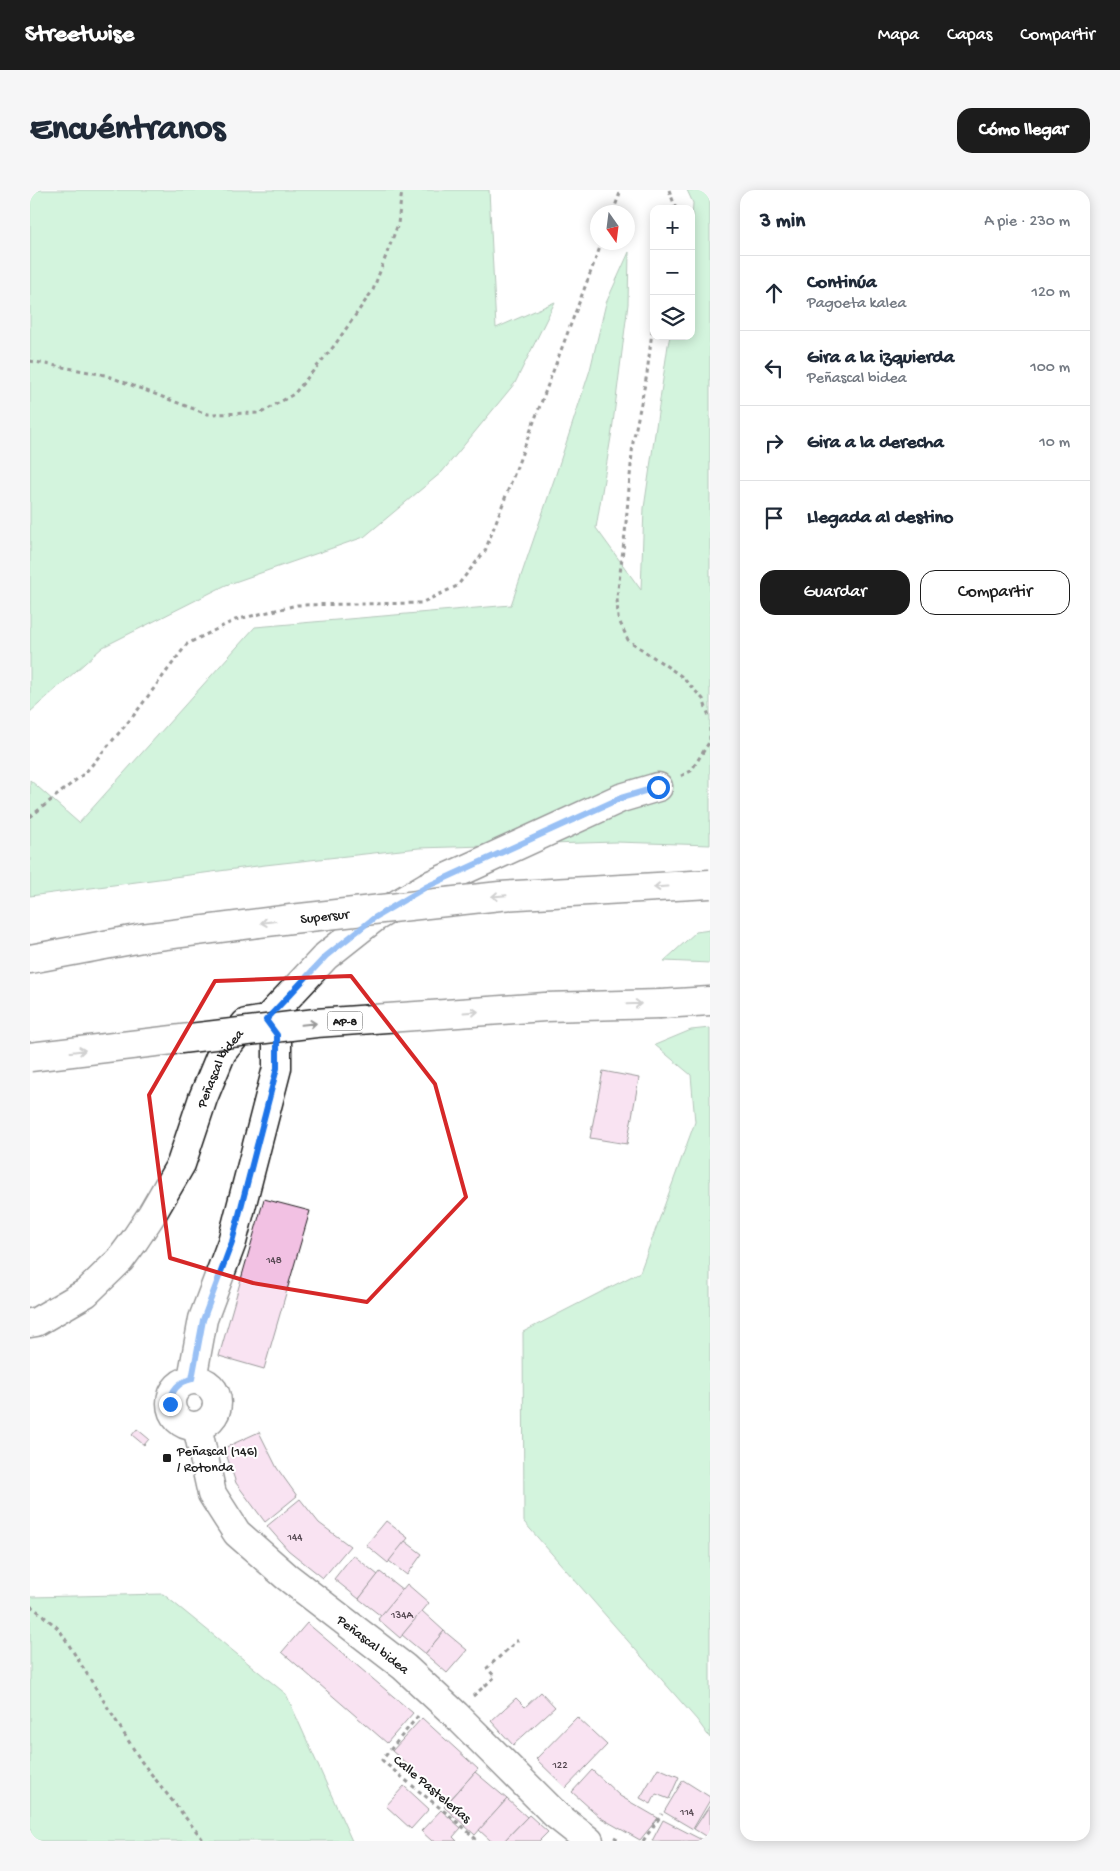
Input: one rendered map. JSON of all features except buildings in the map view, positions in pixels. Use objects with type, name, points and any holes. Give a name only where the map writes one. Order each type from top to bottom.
[{"type":"main road","points":[[266,1020],[326,956],[381,914],[426,887],[621,798],[658,787]]},
{"type":"main road","name":"Supersur","points":[[30,959],[142,938],[500,896],[710,884]]},
{"type":"main road","points":[[30,943],[142,938]]},
{"type":"main road","name":"AP-8","points":[[30,1057],[316,1023],[544,1007],[710,1001]]},
{"type":"main road","name":"Peñascal bidea","points":[[30,1323],[36,1322],[86,1293],[120,1260],[152,1214],[181,1164],[203,1098],[222,1052],[246,1024],[266,1020],[277,1035],[277,1068],[232,1242],[203,1320],[192,1379],[208,1383],[216,1396],[217,1404],[211,1419],[197,1426],[212,1494],[237,1534],[286,1576],[404,1667],[456,1715],[555,1814],[589,1841]]},
{"type":"path","points":[[30,361],[105,375],[207,414],[261,413],[294,394],[334,346],[373,290],[398,224],[402,190]]},
{"type":"path","points":[[616,205],[621,190]]},
{"type":"path","points":[[669,190],[675,205]]},
{"type":"path","points":[[30,817],[86,772],[134,714],[187,644],[235,620],[296,605],[421,602],[457,586],[485,551],[599,250]]},
{"type":"path","points":[[651,340],[647,374],[633,442],[617,597],[618,618],[628,640],[681,676],[703,699],[710,719]]},
{"type":"path","points":[[658,787],[691,771],[710,741],[710,726]]},
{"type":"path","points":[[30,1606],[59,1629],[141,1761],[204,1841]]},
{"type":"path","points":[[475,1694],[495,1677],[488,1668],[518,1640]]},
{"type":"path","name":"Calle Pastelerías","points":[[421,1712],[382,1760],[407,1783],[439,1806],[478,1841]]},
{"type":"path","points":[[643,1841],[662,1814]]},
{"type":"highlighted area","points":[[351,976],[435,1084],[466,1197],[367,1302],[253,1283],[170,1258],[149,1095],[215,981]]},
{"type":"green space","points":[[30,190],[489,190],[496,328],[555,302],[515,383],[442,472],[364,537],[226,585],[103,647],[30,712]]},
{"type":"green space","points":[[687,190],[710,190],[710,845],[616,842],[419,848],[265,865],[30,896],[30,780],[79,823],[255,627],[511,605],[590,370],[606,303],[629,252],[628,304],[612,431],[596,528],[641,590],[644,508],[668,345],[669,340],[695,340],[695,205]]},
{"type":"green space","points":[[710,930],[710,963],[664,961],[696,932]]},
{"type":"green space","points":[[710,1028],[710,1738],[697,1720],[524,1522],[523,1332],[640,1272],[695,1122],[691,1075],[655,1045],[691,1030]]},
{"type":"green space","points":[[163,1594],[286,1694],[352,1841],[30,1841],[30,1597]]},
{"type":"place","name":"Peñascal (146) / Rotonda","points":[[167,1458]]},
{"type":"route","points":[[170,1404],[173,1390],[185,1380],[192,1379],[203,1320],[232,1242],[277,1068],[277,1035],[266,1020],[326,956],[374,918],[426,887],[621,798],[658,787]]}]
